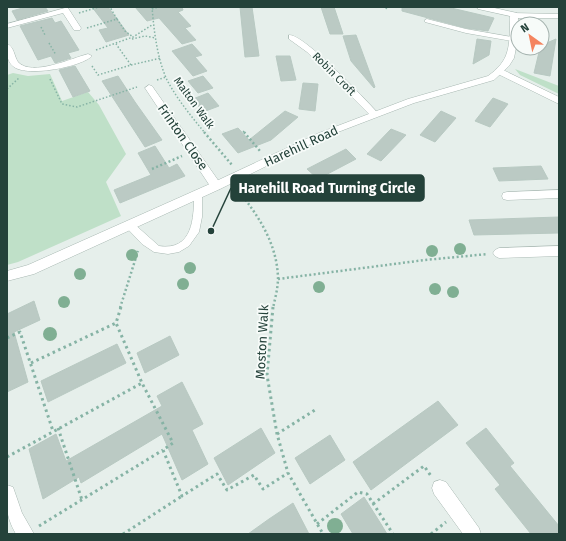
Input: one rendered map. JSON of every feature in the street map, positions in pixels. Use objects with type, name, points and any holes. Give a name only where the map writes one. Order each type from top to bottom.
[{"type":"street","points":[[481,7],[522,16],[559,16]]},
{"type":"street","points":[[7,26],[65,10],[77,28]]},
{"type":"street","name":"Robin Croft","points":[[292,37],[310,50],[374,114]]},
{"type":"street","points":[[7,46],[14,62],[18,66],[29,69],[45,69],[87,57]]},
{"type":"street","points":[[511,56],[507,65],[501,72],[559,101]]},
{"type":"street","name":"Harehill Road","points":[[7,276],[30,270],[229,180],[322,135],[411,101],[478,83],[501,72]]},
{"type":"street","name":"Frinton Close","points":[[151,85],[216,186]]},
{"type":"street","points":[[507,196],[559,194]]},
{"type":"street","points":[[499,253],[559,251]]},
{"type":"street","points":[[440,488],[473,534]]},
{"type":"street","points":[[7,493],[16,518],[29,532]]},
{"type":"lane","points":[[427,21],[466,31],[510,39]]},
{"type":"lane","points":[[129,224],[156,248],[165,251],[176,248],[187,243],[193,235],[196,225],[198,194]]},
{"type":"path","points":[[80,7],[83,12]]},
{"type":"path","points":[[69,16],[99,7]]},
{"type":"path","points":[[110,7],[125,31],[133,37]]},
{"type":"path","points":[[152,8],[159,7]]},
{"type":"path","name":"Malton Walk","points":[[152,8],[152,25],[166,77],[200,127],[241,174]]},
{"type":"path","points":[[77,28],[78,30],[117,19]]},
{"type":"path","points":[[152,25],[146,31],[126,40],[84,54],[98,75],[161,58]]},
{"type":"path","points":[[126,40],[145,36],[156,38]]},
{"type":"path","points":[[49,43],[61,64]]},
{"type":"path","points":[[116,44],[131,65]]},
{"type":"path","points":[[45,69],[62,104],[68,106],[77,107],[138,86]]},
{"type":"path","points":[[151,85],[166,77]]},
{"type":"path","points":[[243,131],[268,161]]},
{"type":"path","points":[[152,169],[194,152]]},
{"type":"path","name":"Moston Walk","points":[[229,180],[252,208],[270,239],[276,257],[278,278],[271,319],[267,375],[276,434],[288,473],[323,534]]},
{"type":"path","points":[[29,532],[173,443],[142,383],[116,323],[142,237]]},
{"type":"path","points":[[278,278],[476,254],[499,253]]},
{"type":"path","points":[[31,363],[116,323]]},
{"type":"path","points":[[7,338],[20,332],[53,431]]},
{"type":"path","points":[[7,457],[142,383]]},
{"type":"path","points":[[276,434],[315,410]]},
{"type":"path","points":[[58,428],[82,500]]},
{"type":"path","points":[[163,450],[182,496]]},
{"type":"path","points":[[373,504],[424,466],[440,488]]},
{"type":"path","points":[[123,534],[217,474],[227,490],[254,475],[263,489],[288,473]]},
{"type":"path","points":[[317,524],[358,492],[367,494],[393,534]]},
{"type":"green space","points":[[515,69],[559,86],[559,94],[520,75]]},
{"type":"green space","points":[[13,73],[28,76],[50,74],[62,101],[88,92],[99,105],[126,154],[106,182],[121,216],[18,262],[7,265],[7,75]]},
{"type":"building","points":[[26,7],[45,7],[48,11],[17,20],[12,11]]},
{"type":"building","points":[[92,7],[108,7],[129,35],[106,42],[99,30],[108,28]]},
{"type":"building","points":[[135,7],[182,7],[183,10],[178,12],[191,26],[185,28],[196,40],[182,44],[159,18],[147,21]]},
{"type":"building","points":[[240,7],[252,7],[259,56],[245,57]]},
{"type":"building","points":[[321,7],[334,7],[343,34],[330,34]]},
{"type":"building","points":[[402,7],[447,7],[494,18],[488,31],[466,28],[402,11]]},
{"type":"building","points":[[52,18],[55,23],[61,21],[79,50],[68,53],[71,58],[55,63],[51,56],[38,60],[20,26]]},
{"type":"building","points":[[356,35],[375,87],[374,88],[351,61],[343,36]]},
{"type":"building","points":[[477,39],[491,41],[489,55],[473,64]]},
{"type":"building","points":[[556,39],[550,76],[534,73],[538,56],[550,56],[550,42]]},
{"type":"building","points":[[192,44],[202,55],[195,57],[207,71],[193,76],[172,51]]},
{"type":"building","points":[[276,56],[290,56],[296,80],[281,81]]},
{"type":"building","points":[[75,66],[90,91],[73,97],[59,70]]},
{"type":"building","points":[[118,76],[162,140],[145,147],[102,81]]},
{"type":"building","points":[[203,76],[213,88],[198,93],[188,81]]},
{"type":"building","points":[[303,83],[318,84],[315,111],[299,109]]},
{"type":"building","points":[[208,93],[219,106],[203,112],[193,99]]},
{"type":"building","points":[[493,98],[508,104],[490,127],[475,121]]},
{"type":"building","points":[[285,111],[298,117],[271,140],[238,153],[222,134],[238,128],[249,140]]},
{"type":"building","points":[[441,111],[456,118],[435,142],[420,135]]},
{"type":"building","points":[[391,129],[406,135],[381,161],[367,154]]},
{"type":"building","points":[[155,146],[169,168],[177,164],[185,176],[120,203],[114,190],[151,175],[138,153]]},
{"type":"building","points":[[346,149],[356,159],[318,179],[307,169]]},
{"type":"building","points":[[541,166],[548,179],[499,181],[493,168]]},
{"type":"building","points":[[559,217],[559,233],[474,235],[469,220]]},
{"type":"building","points":[[34,301],[40,320],[14,332],[28,382],[7,392],[7,314]]},
{"type":"building","points":[[170,336],[179,355],[145,373],[137,353]]},
{"type":"building","points":[[117,344],[126,363],[48,402],[41,381]]},
{"type":"building","points":[[182,382],[203,424],[192,430],[208,464],[182,480],[162,434],[81,483],[79,477],[43,499],[29,449],[56,434],[66,461],[162,406],[157,396]]},
{"type":"building","points":[[438,401],[458,425],[371,490],[353,462]]},
{"type":"building","points":[[261,428],[275,453],[228,485],[214,458]]},
{"type":"building","points":[[486,428],[514,463],[510,466],[559,526],[559,534],[531,534],[495,489],[500,485],[466,443]]},
{"type":"building","points":[[330,435],[345,460],[310,484],[295,458]]},
{"type":"building","points":[[364,497],[387,534],[353,534],[341,514]]},
{"type":"building","points":[[293,503],[309,534],[248,534],[269,519]]},
{"type":"place","name":"Harehill Road Turning Circle","points":[[211,231]]}]
